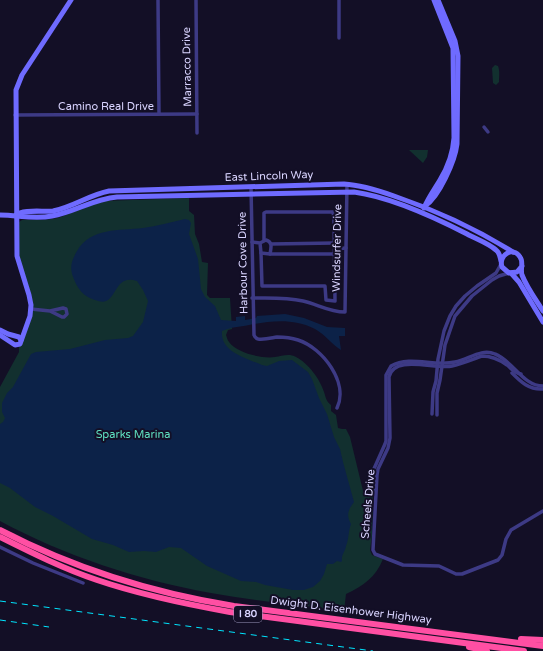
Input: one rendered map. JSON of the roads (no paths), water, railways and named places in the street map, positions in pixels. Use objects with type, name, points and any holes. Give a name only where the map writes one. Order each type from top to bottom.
[{"type":"highway","points":[[0,527],[34,544],[44,551]]},
{"type":"highway","name":"Dwight D. Eisenhower Highway","points":[[0,530],[44,551],[109,576],[199,600],[234,606],[543,646]]},
{"type":"highway","name":"Dwight D. Eisenhower Highway","points":[[0,539],[33,556],[91,578],[131,591],[191,605],[230,612],[524,651]]},
{"type":"highway","points":[[450,633],[474,633],[526,640],[543,640]]},
{"type":"highway","points":[[451,641],[467,647],[487,651]]},
{"type":"street","points":[[0,335],[15,345],[19,345],[31,309],[29,294],[17,256],[16,90],[20,78],[71,0]]},
{"type":"street","points":[[158,0],[159,114]]},
{"type":"street","name":"Marracco Drive","points":[[196,0],[197,133]]},
{"type":"street","points":[[339,0],[339,38]]},
{"type":"street","points":[[422,213],[426,201],[441,178],[450,159],[453,151],[454,138],[454,48],[434,0]]},
{"type":"street","points":[[425,206],[430,203],[449,171],[455,157],[457,144],[457,47],[438,0]]},
{"type":"street","name":"Camino Real Drive","points":[[15,115],[196,114]]},
{"type":"street","points":[[484,127],[488,132]]},
{"type":"street","name":"East Lincoln Way","points":[[16,215],[21,212],[58,210],[94,195],[109,191],[347,184],[374,189],[425,206],[487,237],[513,252]]},
{"type":"street","name":"Windsurfer Drive","points":[[252,298],[293,299],[310,302],[329,310],[345,312],[347,184]]},
{"type":"street","name":"Harbour Cove Drive","points":[[251,187],[253,334],[256,338],[260,339],[278,337],[290,338],[306,343],[317,350],[330,366],[337,382],[341,397],[338,408]]},
{"type":"street","name":"East Lincoln Way","points":[[0,215],[16,215],[23,218],[54,216],[71,211],[96,200],[117,197],[359,193],[381,198],[422,213],[484,243],[497,250],[501,262]]},
{"type":"street","points":[[325,286],[325,299],[335,301],[336,299],[334,213],[331,211],[264,213],[261,253],[262,286],[325,286],[335,286]]},
{"type":"street","points":[[252,242],[268,240],[271,244],[335,243]]},
{"type":"street","points":[[270,254],[271,244]]},
{"type":"street","points":[[335,248],[346,248]]},
{"type":"street","points":[[435,415],[437,364],[444,331],[450,316],[456,306],[477,286],[496,273],[505,254],[513,252],[520,256],[522,260],[522,275],[543,311]]},
{"type":"street","points":[[261,253],[335,254]]},
{"type":"street","points":[[501,262],[503,269],[510,273],[519,282],[543,322]]},
{"type":"street","points":[[435,393],[450,328],[461,307],[492,280],[499,276],[517,272],[522,266]]},
{"type":"street","points":[[31,309],[50,311]]},
{"type":"street","points":[[12,343],[12,339],[28,321]]},
{"type":"street","points":[[0,330],[19,337],[21,340]]},
{"type":"street","points":[[375,498],[372,483],[373,471],[385,444],[388,394],[386,391],[386,375],[391,366],[403,361],[442,365],[482,352],[508,362],[530,382],[543,388]]},
{"type":"street","points":[[492,355],[526,386],[534,389],[543,388]]},
{"type":"street","points":[[500,361],[506,364],[515,373],[521,374]]},
{"type":"street","name":"Scheels Drive","points":[[437,364],[397,366],[392,370],[389,377],[387,414],[389,442],[388,448],[378,469],[375,498],[373,550],[375,554],[406,565],[439,566],[458,574],[466,573],[498,560],[502,555],[506,539],[511,530],[543,511]]},
{"type":"street","points":[[0,547],[33,564],[83,583]]},
{"type":"water","name":"Sparks Marina","points":[[185,219],[189,220],[191,223],[189,234],[198,259],[201,289],[205,297],[215,306],[221,320],[236,321],[236,317],[245,316],[245,320],[256,318],[257,316],[285,314],[304,318],[327,327],[345,328],[345,336],[339,336],[341,350],[315,329],[298,323],[282,321],[266,322],[222,331],[222,338],[225,344],[242,357],[267,366],[279,361],[292,360],[308,372],[327,414],[334,437],[340,449],[354,502],[348,513],[351,524],[342,561],[327,564],[320,581],[313,587],[304,590],[293,590],[256,582],[241,581],[207,566],[181,548],[169,547],[156,552],[129,552],[113,545],[92,539],[35,507],[10,488],[0,483],[0,424],[5,418],[2,412],[2,403],[7,393],[13,387],[31,354],[36,352],[70,349],[105,340],[128,338],[133,336],[143,322],[148,301],[137,281],[129,280],[123,282],[119,285],[113,295],[104,302],[88,297],[81,292],[71,271],[72,262],[77,251],[83,243],[98,234],[115,230],[148,227]]},
{"type":"railway","points":[[0,601],[373,651]]},
{"type":"railway","points":[[0,620],[49,627]]}]
